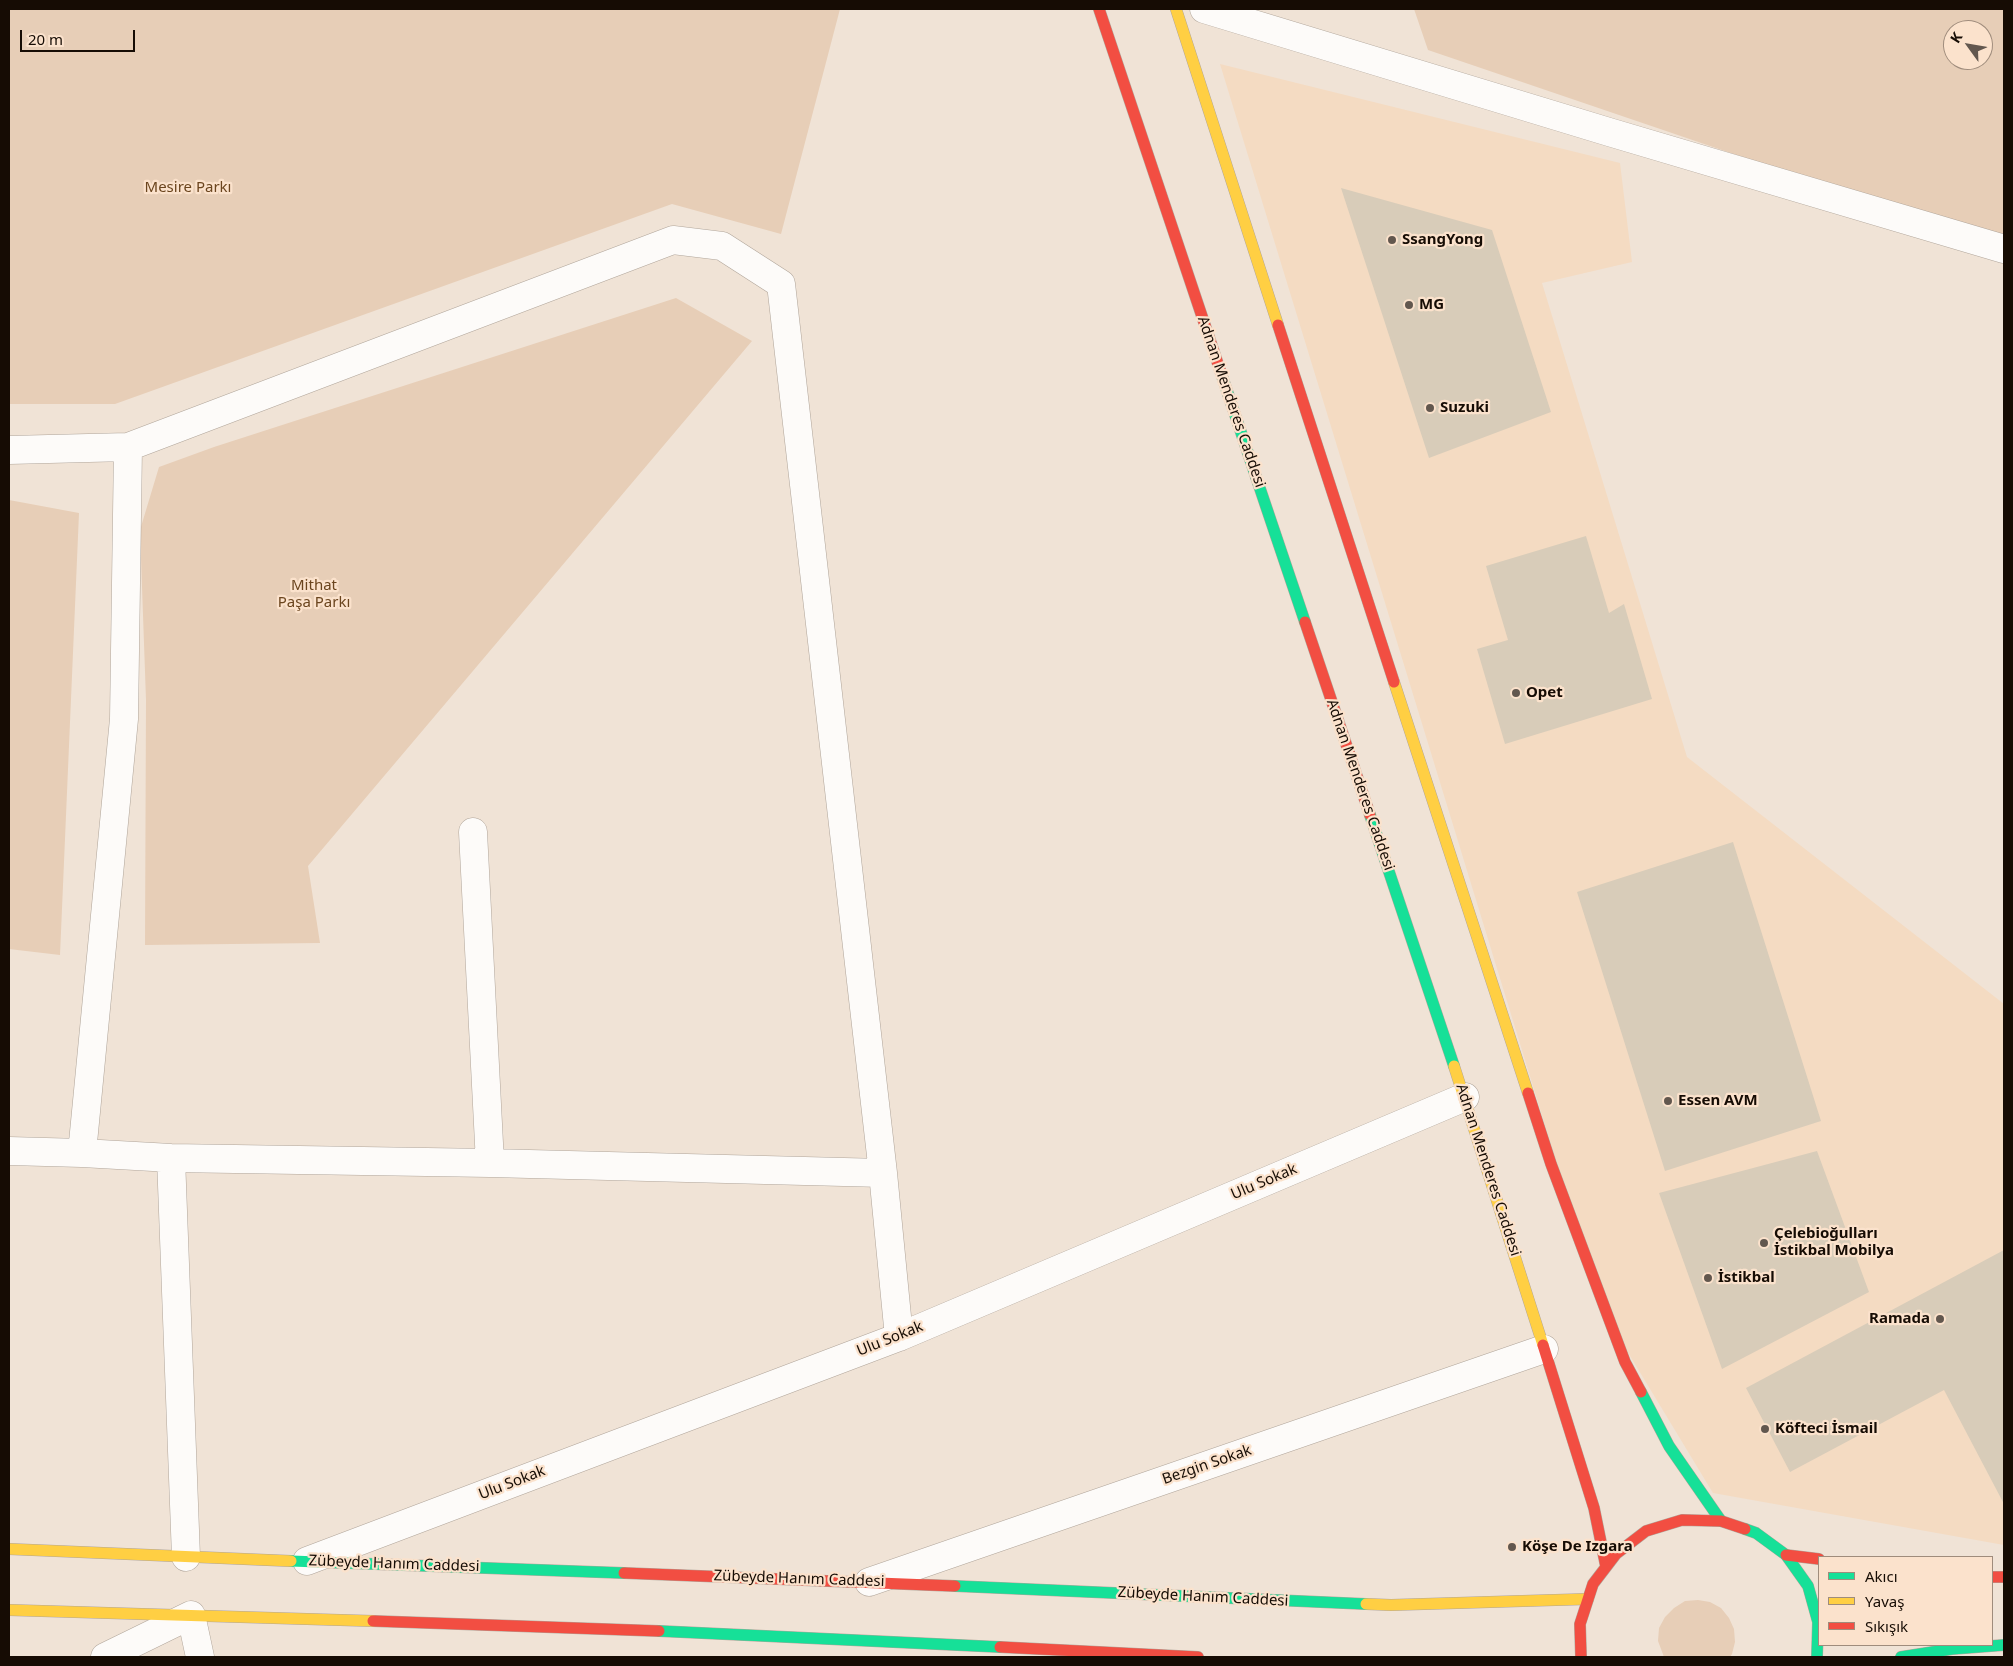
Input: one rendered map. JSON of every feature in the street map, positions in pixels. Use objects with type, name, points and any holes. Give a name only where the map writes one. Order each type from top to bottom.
[{"type":"main road","name":"Adnan Menderes Caddesi","points":[[1098,9],[1465,1097],[1594,1508],[1606,1567]]},
{"type":"main road","points":[[1176,9],[1551,1164],[1625,1362],[1669,1446],[1720,1521]]},
{"type":"main road","points":[[1582,1657],[1580,1624],[1593,1584],[1616,1554],[1646,1531],[1682,1520],[1720,1521],[1756,1533],[1786,1555],[1808,1586],[1818,1622],[1818,1657]]},
{"type":"main road","name":"Zübeyde Hanım Caddesi","points":[[9,1549],[870,1582],[1391,1605],[1588,1599]]},
{"type":"main road","points":[[1786,1555],[1818,1560]]},
{"type":"main road","points":[[9,1610],[771,1635],[1198,1657]]},
{"type":"main road","points":[[1901,1657],[1952,1649],[1991,1646]]},
{"type":"street","points":[[1204,9],[2004,249]]},
{"type":"street","points":[[9,450],[128,447],[673,240],[722,246],[781,284],[899,1336]]},
{"type":"street","points":[[82,1152],[124,719],[128,447]]},
{"type":"street","points":[[473,832],[490,1163]]},
{"type":"street","name":"Ulu Sokak","points":[[307,1561],[899,1336],[1465,1097]]},
{"type":"street","points":[[9,1151],[82,1152],[171,1158],[490,1163],[882,1173]]},
{"type":"street","points":[[171,1158],[186,1557]]},
{"type":"street","name":"Bezgin Sokak","points":[[870,1582],[1544,1349]]},
{"type":"street","points":[[105,1657],[191,1615],[200,1657]]},
{"type":"shaded area","points":[[1220,64],[1620,163],[1632,262],[1542,283],[1687,757],[2004,1004],[2004,1545],[1713,1493],[1601,1308]]},
{"type":"green space","name":"Mesire Parkı","points":[[9,9],[840,9],[781,234],[672,204],[115,404],[9,404]]},
{"type":"green space","points":[[1414,9],[2004,9],[2004,246],[1428,50]]},
{"type":"green space","name":"Mithat Paşa Parkı","points":[[676,298],[752,341],[308,866],[320,943],[145,945],[146,700],[140,530],[159,467],[214,447]]},
{"type":"green space","points":[[9,500],[79,513],[60,955],[9,949]]},
{"type":"green space","points":[[1698,1600],[1710,1602],[1721,1608],[1729,1618],[1734,1629],[1735,1642],[1732,1654],[1730,1657],[1664,1657],[1658,1641],[1659,1628],[1665,1617],[1685,1601]]},
{"type":"building","points":[[1341,188],[1492,230],[1551,412],[1429,458]]},
{"type":"building","points":[[1586,536],[1609,613],[1624,604],[1652,699],[1505,744],[1477,649],[1508,640],[1486,566]]},
{"type":"building","points":[[1733,842],[1821,1121],[1665,1171],[1577,892]]},
{"type":"building","name":"Çelebioğulları İstikbal Mobilya","points":[[1817,1151],[1869,1292],[1722,1369],[1659,1193]]},
{"type":"building","name":"Ramada","points":[[2004,1250],[2004,1504],[1944,1390],[1790,1472],[1746,1388]]},
{"type":"traffic: fast","points":[[1222,376],[1305,622]]},
{"type":"traffic: fast","points":[[1370,815],[1454,1066]]},
{"type":"traffic: fast","points":[[1641,1392],[1669,1446],[1721,1521]]},
{"type":"traffic: fast","points":[[1745,1529],[1756,1533],[1786,1555],[1808,1586],[1818,1622],[1817,1657]]},
{"type":"traffic: fast","points":[[291,1561],[624,1573]]},
{"type":"traffic: fast","points":[[955,1586],[1366,1604]]},
{"type":"traffic: fast","points":[[659,1631],[1000,1647]]},
{"type":"traffic: fast","points":[[1993,1646],[2004,1645]]},
{"type":"traffic: fast","points":[[1901,1657],[1952,1649],[1991,1646]]},
{"type":"traffic: slow","points":[[1176,9],[1278,325]]},
{"type":"traffic: slow","points":[[1394,682],[1528,1093]]},
{"type":"traffic: slow","points":[[1454,1066],[1543,1345]]},
{"type":"traffic: slow","points":[[9,1549],[291,1561]]},
{"type":"traffic: slow","points":[[1366,1604],[1391,1605],[1588,1599]]},
{"type":"traffic: slow","points":[[9,1610],[373,1621]]},
{"type":"traffic: jam","points":[[1099,9],[1222,376]]},
{"type":"traffic: jam","points":[[1278,325],[1394,682]]},
{"type":"traffic: jam","points":[[1305,622],[1370,815]]},
{"type":"traffic: jam","points":[[1528,1093],[1551,1164],[1625,1362],[1641,1392]]},
{"type":"traffic: jam","points":[[1543,1345],[1594,1508],[1606,1567]]},
{"type":"traffic: jam","points":[[1581,1657],[1580,1624],[1593,1584],[1616,1554],[1646,1531],[1682,1520],[1721,1521],[1745,1529]]},
{"type":"traffic: jam","points":[[1786,1555],[1818,1559]]},
{"type":"traffic: jam","points":[[624,1573],[955,1586]]},
{"type":"traffic: jam","points":[[1993,1577],[2004,1577]]},
{"type":"traffic: jam","points":[[373,1621],[659,1631]]},
{"type":"traffic: jam","points":[[1000,1647],[1198,1657]]},
{"type":"place","name":"SsangYong","points":[[1392,240]]},
{"type":"place","name":"MG","points":[[1409,305]]},
{"type":"place","name":"Suzuki","points":[[1430,408]]},
{"type":"place","name":"Opet","points":[[1516,693]]},
{"type":"place","name":"Essen AVM","points":[[1668,1101]]},
{"type":"place","name":"Çelebioğulları İstikbal Mobilya","points":[[1764,1243]]},
{"type":"place","name":"İstikbal","points":[[1708,1278]]},
{"type":"place","name":"Ramada","points":[[1940,1319]]},
{"type":"place","name":"Köfteci İsmail","points":[[1765,1429]]},
{"type":"place","name":"Köşe De Izgara","points":[[1512,1547]]}]
